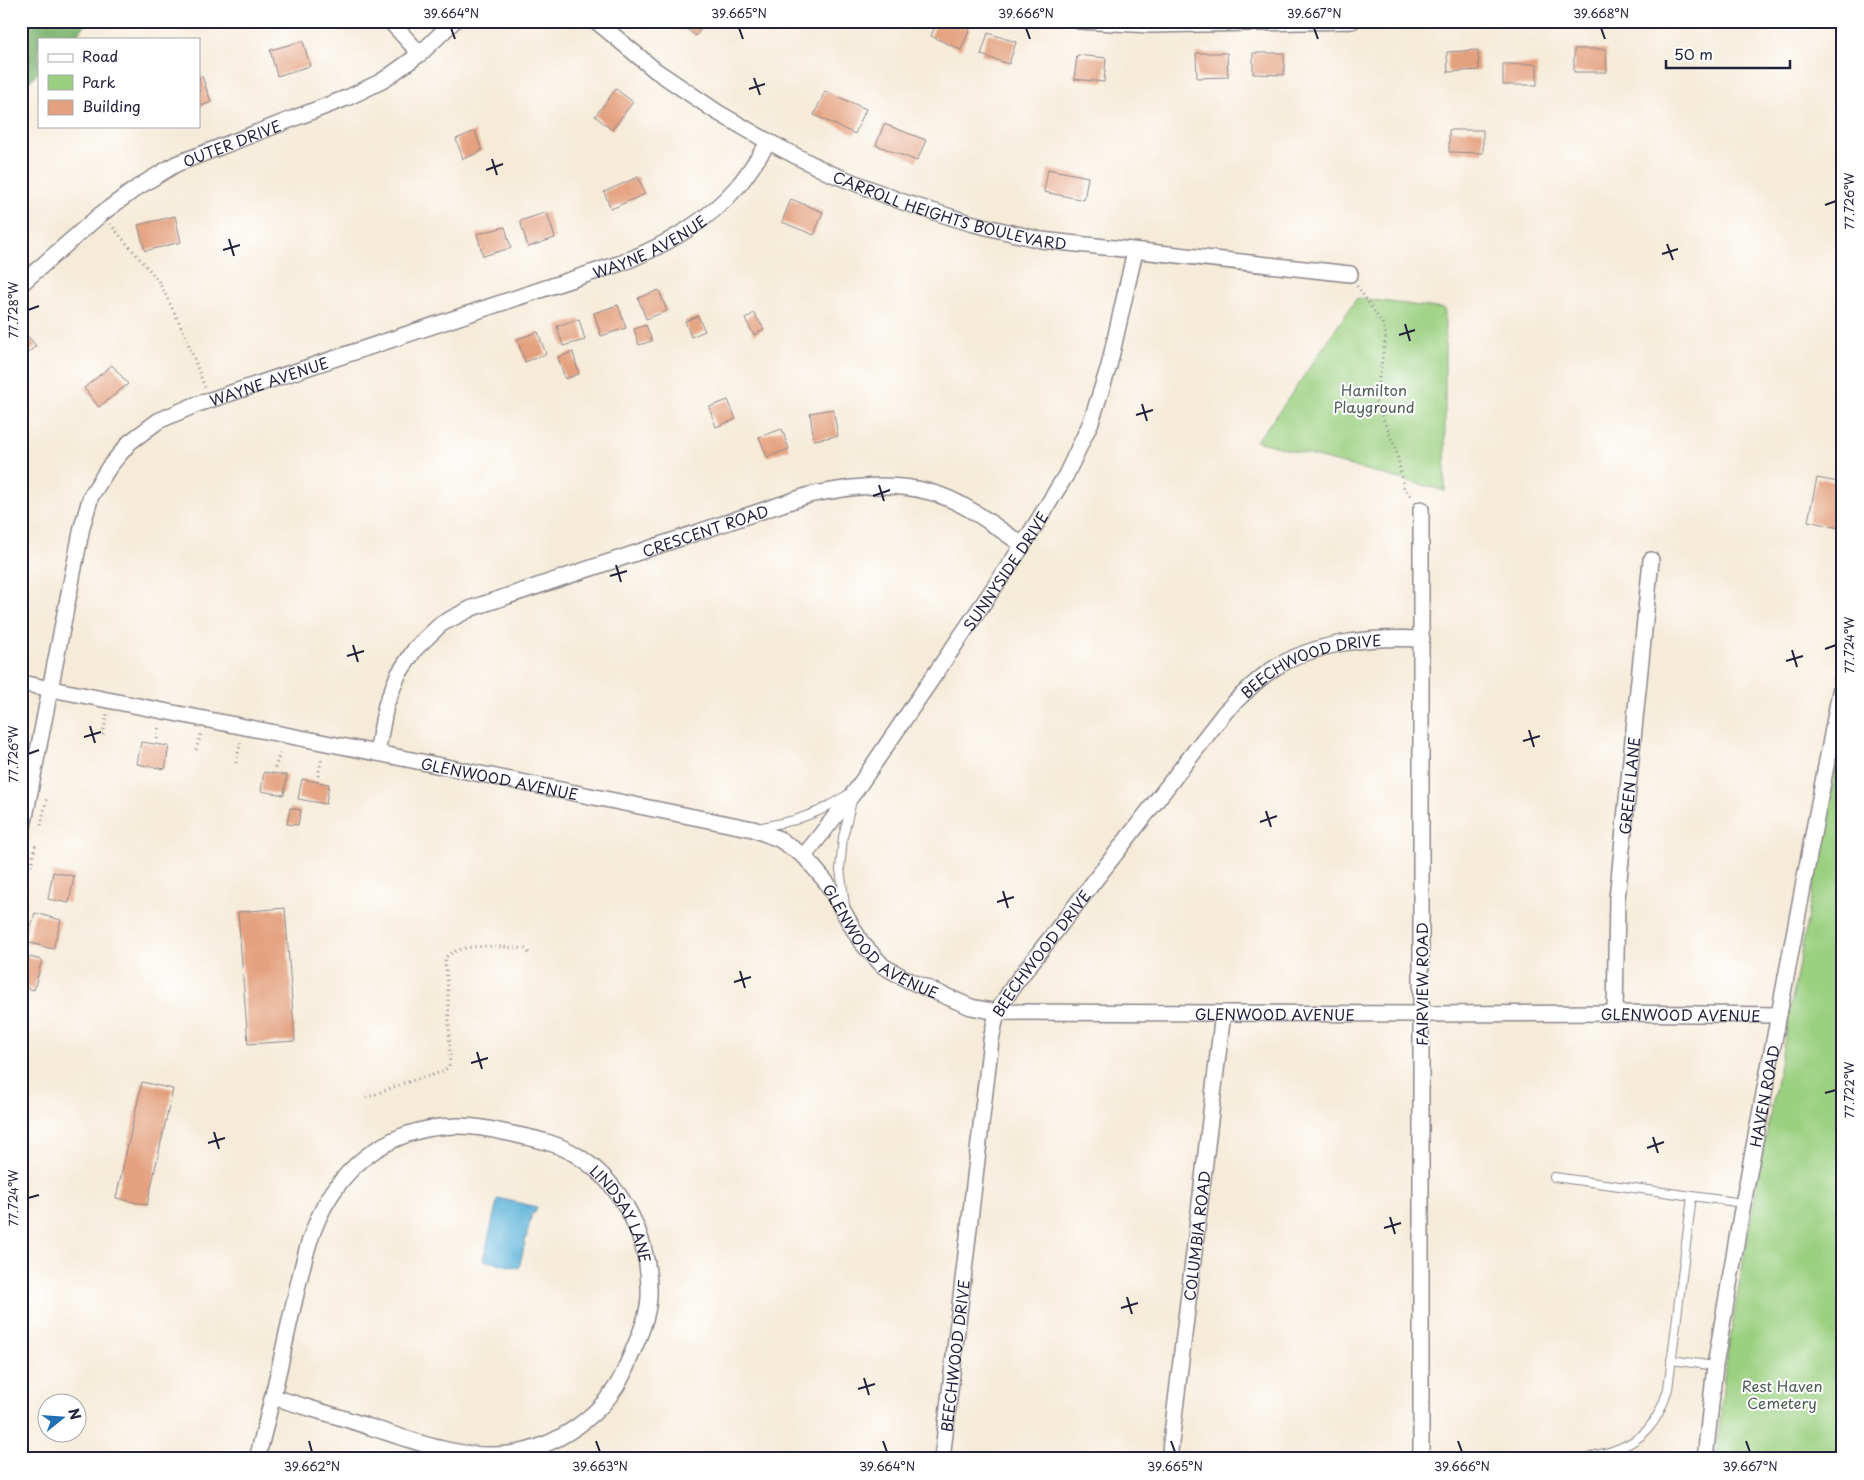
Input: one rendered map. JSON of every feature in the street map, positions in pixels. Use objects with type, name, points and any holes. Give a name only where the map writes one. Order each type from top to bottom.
[{"type":"street","points":[[390,21],[420,54]]},
{"type":"street","name":"OUTER DRIVE","points":[[21,284],[101,214],[138,186],[176,164],[350,97],[382,81],[420,54],[454,21]]},
{"type":"street","name":"CARROLL HEIGHTS BOULEVARD","points":[[596,21],[655,70],[717,112],[827,172],[903,202],[970,223],[1041,240],[1350,274]]},
{"type":"street","points":[[1079,21],[1150,26],[1352,21]]},
{"type":"street","name":"WAYNE AVENUE","points":[[21,837],[82,527],[92,496],[109,467],[130,442],[158,421],[209,400],[624,262],[660,246],[715,210],[739,185],[769,142]]},
{"type":"street","name":"SUNNYSIDE DRIVE","points":[[804,856],[856,790],[1023,545],[1066,475],[1091,422],[1109,366],[1135,251]]},
{"type":"street","name":"CRESCENT ROAD","points":[[377,753],[386,705],[398,675],[415,649],[441,624],[472,608],[809,495],[849,487],[886,485],[931,492],[964,507],[1023,545]]},
{"type":"street","name":"FAIRVIEW ROAD","points":[[1421,509],[1421,1459]]},
{"type":"street","name":"GREEN LANE","points":[[1614,1013],[1617,899],[1651,560]]},
{"type":"street","name":"BEECHWOOD DRIVE","points":[[942,1459],[996,1012],[1014,985],[1219,720],[1246,692],[1270,671],[1298,656],[1325,646],[1387,638],[1422,638]]},
{"type":"street","name":"HAVEN ROAD","points":[[1705,1459],[1715,1366],[1778,1015],[1843,676]]},
{"type":"street","name":"GLENWOOD AVENUE","points":[[21,684],[753,829],[779,839],[804,856],[827,883],[861,942],[883,966],[908,980],[971,1007],[996,1012],[1778,1015]]},
{"type":"street","name":"COLUMBIA ROAD","points":[[1169,1459],[1223,1013]]},
{"type":"street","name":"LINDSAY LANE","points":[[257,1459],[299,1283],[314,1230],[329,1197],[363,1157],[400,1137],[426,1129],[456,1126],[482,1127],[538,1139],[574,1153],[607,1179],[622,1200],[637,1227],[645,1251],[649,1273],[649,1300],[635,1345],[621,1379],[603,1404],[584,1421],[552,1442],[530,1450],[508,1454],[487,1455],[449,1451],[273,1397]]},
{"type":"lane","points":[[753,829],[803,817],[819,811],[856,790]]},
{"type":"lane","points":[[846,917],[840,869],[843,837],[856,790]]},
{"type":"lane","points":[[1554,1177],[1744,1203]]},
{"type":"lane","points":[[1587,1459],[1630,1444],[1648,1431],[1663,1406],[1668,1389],[1692,1196]]},
{"type":"lane","points":[[1671,1360],[1715,1366]]},
{"type":"path","points":[[101,214],[158,280],[184,332],[209,400]]},
{"type":"path","points":[[1350,274],[1384,326],[1386,337],[1375,400],[1396,449],[1404,488],[1421,509]]},
{"type":"path","points":[[100,712],[112,715]]},
{"type":"path","points":[[102,735],[107,713]]},
{"type":"path","points":[[151,721],[166,725]]},
{"type":"path","points":[[157,739],[159,723]]},
{"type":"path","points":[[196,750],[200,734],[208,734]]},
{"type":"path","points":[[232,738],[248,742]]},
{"type":"path","points":[[236,763],[241,740]]},
{"type":"path","points":[[273,747],[288,750]]},
{"type":"path","points":[[275,768],[281,749]]},
{"type":"path","points":[[313,754],[331,758]]},
{"type":"path","points":[[318,776],[322,756]]},
{"type":"path","points":[[40,829],[48,790]]},
{"type":"path","points":[[31,866],[38,836]]},
{"type":"path","points":[[366,1098],[404,1083],[442,1072],[449,1066],[448,989],[444,958],[459,949],[482,947],[526,949],[530,954]]},
{"type":"green space","points":[[21,21],[89,21],[73,38],[38,38],[38,73],[21,90]]},
{"type":"green space","name":"Hamilton Playground","points":[[1357,298],[1445,309],[1445,491],[1256,441],[1279,412]]},
{"type":"green space","name":"Rest Haven Cemetery","points":[[1843,731],[1843,1459],[1716,1459],[1725,1368],[1751,1216]]},
{"type":"water","points":[[498,1198],[537,1207],[535,1213],[532,1213],[519,1268],[483,1260]]},
{"type":"building","points":[[676,21],[706,21],[696,36]]},
{"type":"building","points":[[937,21],[953,21],[970,29],[961,50],[931,36]]},
{"type":"building","points":[[988,33],[1016,42],[1009,64],[981,55]]},
{"type":"building","points":[[303,41],[310,66],[277,76],[270,50]]},
{"type":"building","points":[[1574,49],[1606,49],[1607,72],[1574,72]]},
{"type":"building","points":[[1478,50],[1479,70],[1448,72],[1447,52]]},
{"type":"building","points":[[1196,53],[1227,53],[1228,77],[1197,78]]},
{"type":"building","points":[[1253,53],[1284,53],[1284,75],[1253,74]]},
{"type":"building","points":[[1077,55],[1106,58],[1104,82],[1074,79]]},
{"type":"building","points":[[1503,64],[1537,64],[1537,85],[1503,85]]},
{"type":"building","points":[[202,76],[211,102],[200,107],[200,77]]},
{"type":"building","points":[[616,89],[633,102],[612,130],[595,116]]},
{"type":"building","points":[[825,91],[866,109],[855,134],[814,115]]},
{"type":"building","points":[[884,124],[926,140],[917,161],[876,145]]},
{"type":"building","points":[[1449,130],[1483,130],[1483,153],[1449,152]]},
{"type":"building","points":[[475,131],[482,151],[463,159],[456,139]]},
{"type":"building","points":[[1048,169],[1088,177],[1084,200],[1044,192]]},
{"type":"building","points":[[638,177],[645,194],[611,209],[604,192]]},
{"type":"building","points":[[791,199],[823,212],[814,235],[782,222]]},
{"type":"building","points":[[547,212],[555,238],[528,247],[520,221]]},
{"type":"building","points":[[175,216],[181,242],[145,251],[138,225]]},
{"type":"building","points":[[505,227],[511,248],[483,256],[477,234]]},
{"type":"building","points":[[659,290],[667,311],[646,319],[638,298]]},
{"type":"building","points":[[618,305],[626,328],[601,336],[594,313]]},
{"type":"building","points":[[754,313],[764,329],[754,335],[745,319]]},
{"type":"building","points":[[698,316],[705,331],[691,337],[685,321]]},
{"type":"building","points":[[579,319],[585,340],[563,346],[557,326]]},
{"type":"building","points":[[646,325],[652,341],[639,345],[634,329]]},
{"type":"building","points":[[21,328],[36,346],[21,358]]},
{"type":"building","points":[[538,332],[546,354],[525,362],[517,339]]},
{"type":"building","points":[[573,352],[579,374],[565,379],[558,357]]},
{"type":"building","points":[[112,365],[128,384],[99,407],[84,388]]},
{"type":"building","points":[[728,400],[736,419],[716,427],[709,407]]},
{"type":"building","points":[[833,409],[838,436],[814,440],[810,413]]},
{"type":"building","points":[[782,429],[789,449],[767,457],[759,437]]},
{"type":"building","points":[[1817,478],[1843,483],[1843,508],[1839,528],[1808,521]]},
{"type":"building","points":[[141,742],[169,746],[165,769],[137,764]]},
{"type":"building","points":[[264,772],[287,775],[284,795],[261,791]]},
{"type":"building","points":[[302,779],[329,784],[326,804],[298,799]]},
{"type":"building","points":[[290,808],[301,810],[298,825],[287,824]]},
{"type":"building","points":[[53,872],[74,876],[69,903],[48,899]]},
{"type":"building","points":[[285,908],[295,1041],[248,1044],[238,912]]},
{"type":"building","points":[[35,913],[61,920],[53,949],[27,942]]},
{"type":"building","points":[[21,955],[42,960],[34,990],[21,986]]},
{"type":"building","points":[[142,1082],[173,1089],[147,1205],[116,1198]]}]
